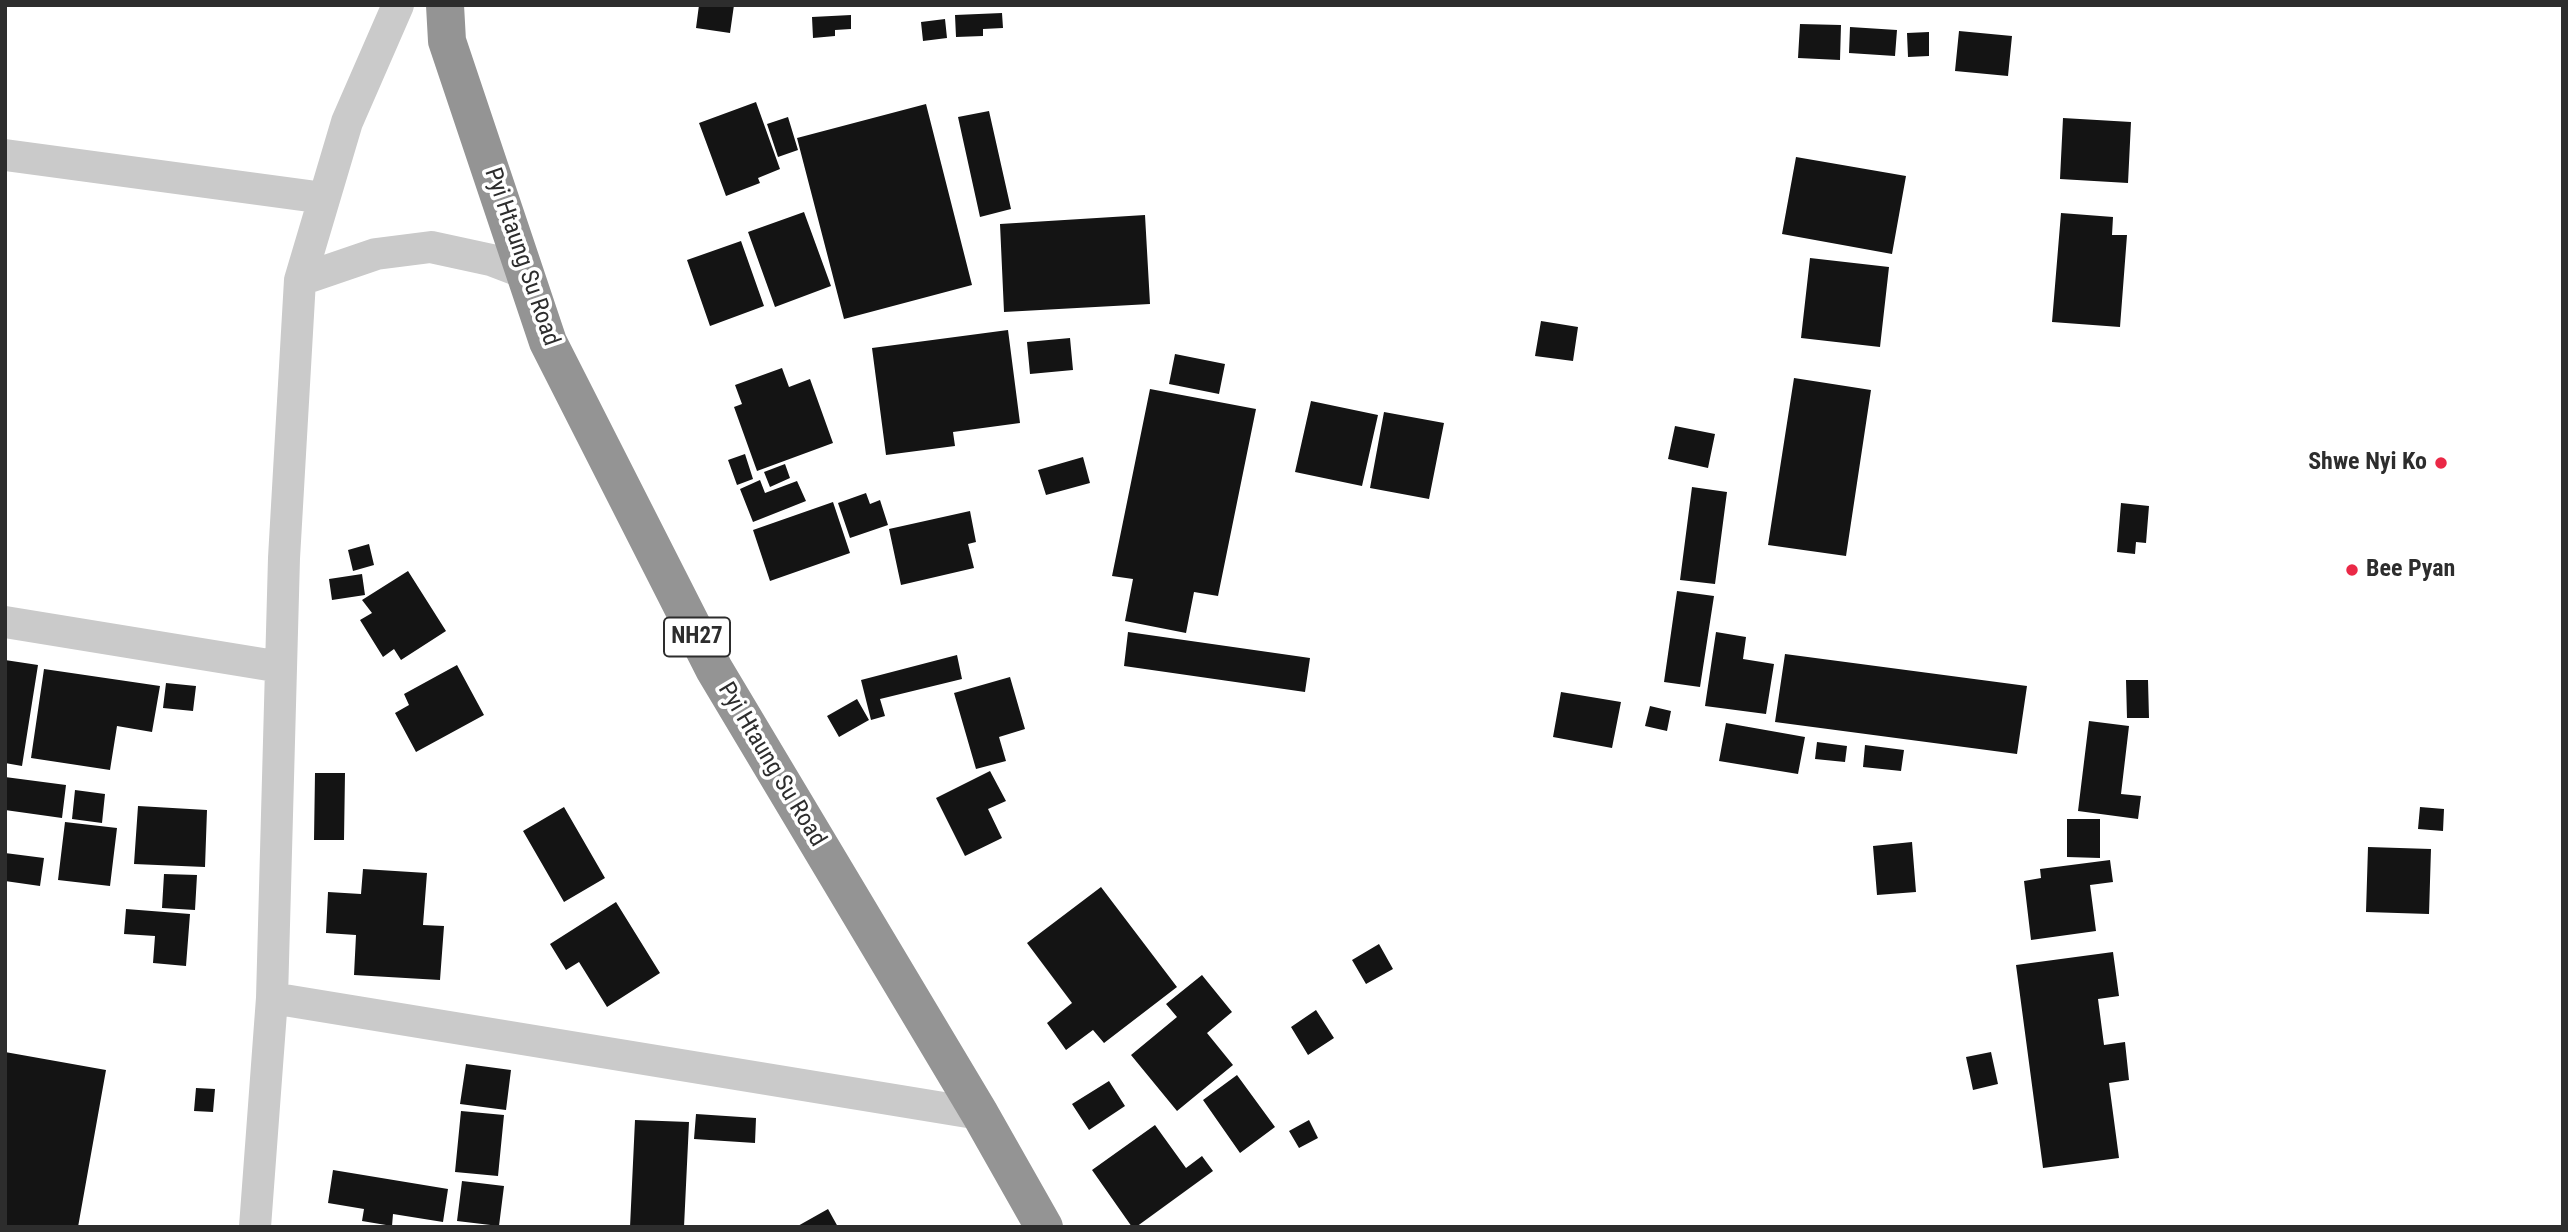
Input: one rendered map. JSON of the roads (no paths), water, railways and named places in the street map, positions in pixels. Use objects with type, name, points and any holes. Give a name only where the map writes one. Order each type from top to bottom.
[{"type":"highway","name":"Pyi Htaung Su Road","points":[[446,5],[447,41],[548,342],[713,669],[980,1114],[1044,1227]]},
{"type":"street","points":[[255,1227],[272,999],[284,558],[300,280],[347,122],[398,5]]},
{"type":"street","points":[[5,155],[324,198]]},
{"type":"street","points":[[300,280],[376,254],[431,247],[491,260],[525,273]]},
{"type":"street","points":[[5,622],[282,667]]},
{"type":"street","points":[[272,999],[980,1114]]},
{"type":"place","name":"Shwe Nyi Ko","points":[[2441,463]]},
{"type":"place","name":"Bee Pyan","points":[[2352,570]]}]
